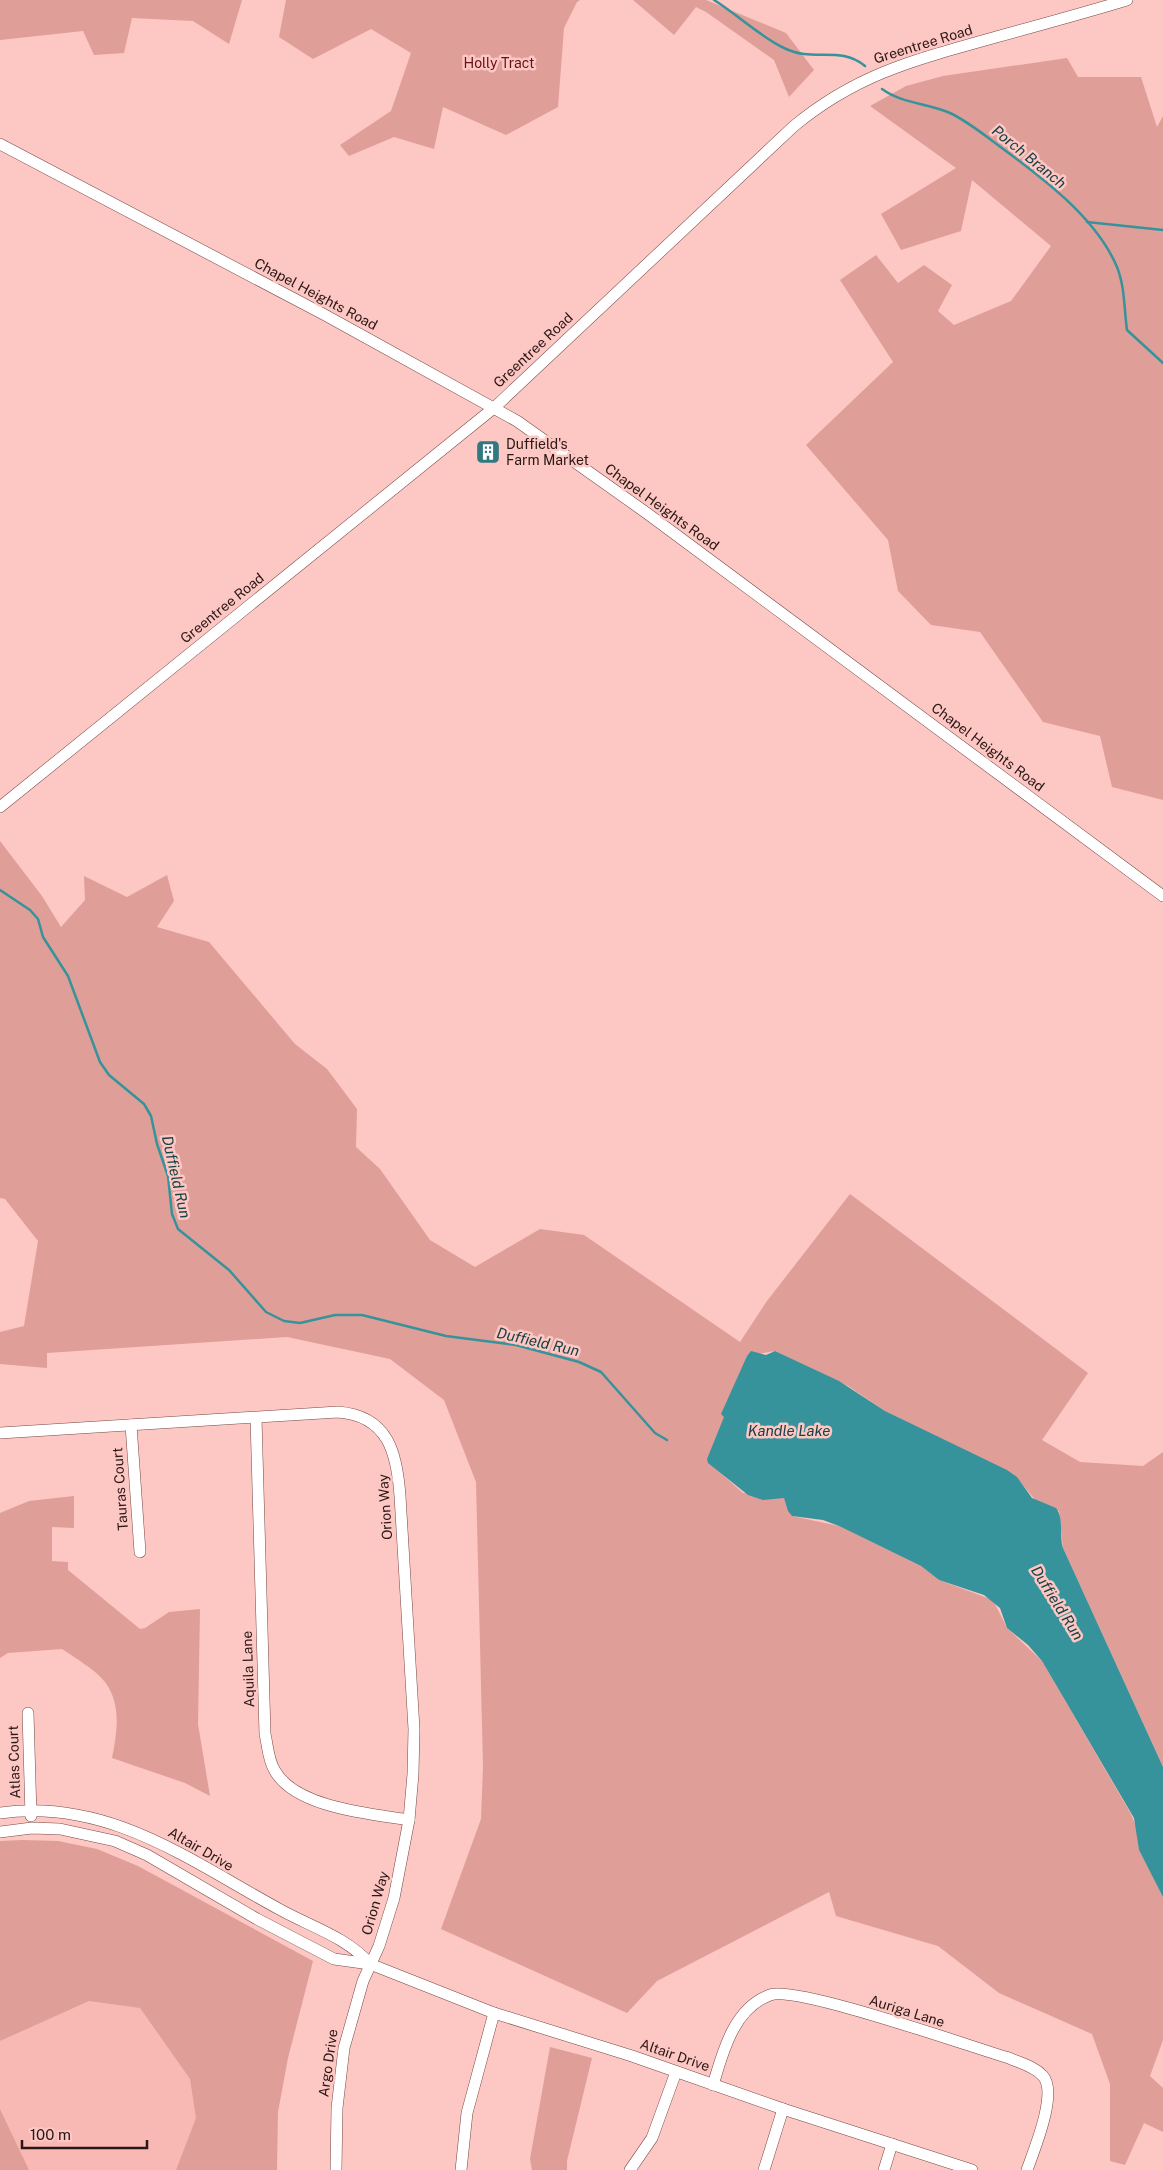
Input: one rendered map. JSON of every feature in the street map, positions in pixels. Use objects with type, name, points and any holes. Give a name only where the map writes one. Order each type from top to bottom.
[{"type":"street","name":"Greentree Road","points":[[0,808],[495,407],[794,126],[820,105],[872,75],[910,61],[1127,0]]},
{"type":"street","name":"Chapel Heights Road","points":[[0,144],[495,407],[648,514],[1163,896]]},
{"type":"street","name":"Orion Way","points":[[0,1433],[351,1413],[363,1418],[382,1433],[391,1445],[395,1455],[412,1692],[414,1774],[406,1844],[394,1898],[370,1964]]},
{"type":"street","name":"Aquila Lane","points":[[256,1418],[265,1734],[270,1760],[275,1773],[285,1782],[312,1798],[356,1812],[409,1820]]},
{"type":"street","name":"Tauras Court","points":[[131,1425],[140,1552]]},
{"type":"street","name":"Atlas Court","points":[[28,1713],[32,1828]]},
{"type":"street","name":"Altair Drive","points":[[0,1813],[31,1810],[83,1815],[141,1833],[299,1920],[346,1943],[370,1964]]},
{"type":"street","name":"Altair Drive","points":[[0,1832],[32,1828],[81,1832],[131,1848],[307,1946],[340,1961],[370,1964],[494,2013],[972,2170]]},
{"type":"street","name":"Argo Drive","points":[[336,2170],[338,2100],[344,2048],[370,1964]]},
{"type":"street","name":"Auriga Lane","points":[[713,2085],[726,2044],[737,2022],[758,2001],[779,1992],[813,1998],[1009,2058],[1038,2072],[1044,2078],[1048,2087],[1047,2107],[1027,2170]]},
{"type":"street","points":[[461,2170],[467,2113],[494,2013]]},
{"type":"street","points":[[630,2170],[652,2138],[676,2072]]},
{"type":"street","points":[[764,2170],[784,2109]]},
{"type":"street","points":[[884,2170],[892,2144]]},
{"type":"shaded area","points":[[0,1855],[133,1876],[225,2170],[0,2170]]},
{"type":"green space","points":[[0,0],[242,0],[229,44],[193,21],[132,18],[124,53],[94,55],[83,31],[0,40]]},
{"type":"green space","name":"Holly Tract","points":[[286,0],[580,0],[577,2],[564,28],[558,107],[506,135],[443,107],[434,149],[394,137],[349,156],[340,145],[391,111],[411,53],[371,29],[313,59],[279,37]]},
{"type":"green space","points":[[633,0],[706,0],[786,33],[814,70],[789,97],[774,60],[706,12],[696,7],[674,35]]},
{"type":"green space","points":[[1067,58],[1078,77],[1141,77],[1157,127],[1163,116],[1163,800],[1112,787],[1100,736],[1043,722],[980,632],[931,625],[898,591],[888,540],[806,445],[893,362],[840,280],[876,255],[898,283],[924,265],[952,285],[938,311],[954,325],[1011,301],[1051,246],[972,180],[961,231],[901,250],[881,214],[956,168],[870,106],[906,86],[943,76]]},
{"type":"green space","points":[[0,841],[42,896],[61,927],[85,900],[84,876],[127,897],[167,875],[174,901],[157,927],[209,942],[295,1044],[327,1069],[357,1109],[356,1147],[380,1169],[430,1240],[475,1267],[540,1229],[584,1235],[740,1342],[767,1301],[850,1194],[1088,1373],[1042,1440],[1080,1462],[1143,1466],[1163,1452],[1163,1767],[1063,1548],[1059,1511],[1037,1502],[1016,1477],[885,1411],[848,1386],[775,1351],[747,1356],[708,1462],[743,1493],[784,1498],[792,1516],[839,1526],[921,1566],[939,1580],[993,1600],[1007,1628],[1042,1661],[1131,1814],[1136,1826],[1139,1850],[1163,1896],[1163,2040],[1150,2076],[1163,2088],[1163,2132],[1144,2123],[1125,2165],[1110,2161],[1110,2084],[1092,2034],[999,1993],[938,1946],[836,1916],[829,1892],[657,1981],[627,2013],[441,1929],[481,1819],[483,1766],[476,1482],[444,1400],[390,1359],[287,1337],[47,1353],[47,1368],[0,1364],[0,1332],[24,1326],[38,1241],[5,1199],[0,1198]]},
{"type":"green space","points":[[74,1496],[74,1528],[52,1527],[52,1561],[68,1562],[68,1570],[140,1629],[145,1628],[169,1612],[200,1609],[198,1724],[210,1796],[185,1783],[112,1758],[117,1719],[114,1700],[105,1682],[73,1656],[62,1649],[8,1653],[0,1658],[0,1513],[29,1501]]},
{"type":"green space","points":[[0,1841],[58,1841],[97,1849],[138,1866],[313,1961],[288,2058],[278,2112],[277,2170],[176,2170],[196,2118],[190,2079],[140,2008],[89,2001],[0,2041]]},
{"type":"green space","points":[[550,2047],[592,2058],[567,2161],[567,2170],[532,2170],[530,2159]]},
{"type":"green space","points":[[0,2109],[29,2170],[0,2170]]},
{"type":"water","name":"Kandle Lake","points":[[751,1351],[766,1355],[775,1351],[839,1381],[885,1411],[1007,1470],[1017,1477],[1032,1498],[1056,1508],[1061,1522],[1063,1548],[1163,1767],[1163,1897],[1139,1850],[1134,1818],[1042,1661],[1028,1645],[1007,1628],[1000,1608],[984,1595],[939,1580],[921,1566],[839,1526],[823,1520],[792,1516],[788,1511],[784,1498],[763,1500],[748,1495],[708,1463],[707,1459],[724,1417],[721,1414]]},
{"type":"waterway","name":"Porch Branch","points":[[714,0],[766,38],[784,48],[806,54],[846,56],[865,66]]},
{"type":"waterway","name":"Porch Branch","points":[[882,89],[898,98],[950,113],[963,120],[1031,170],[1065,199],[1095,231],[1108,249],[1117,267],[1123,290],[1127,330],[1163,363]]},
{"type":"waterway","name":"Porch Branch","points":[[1087,222],[1163,230]]},
{"type":"waterway","name":"Duffield Run","points":[[0,890],[30,910],[38,919],[43,937],[68,976],[100,1062],[109,1075],[144,1104],[151,1116],[157,1144],[168,1176],[172,1214],[178,1229],[229,1270],[266,1312],[284,1321],[300,1323],[335,1315],[362,1315],[446,1336],[516,1345],[579,1362],[601,1372],[655,1433],[667,1440]]},
{"type":"place","name":"Duffield's Farm Market","points":[[488,452]]}]
